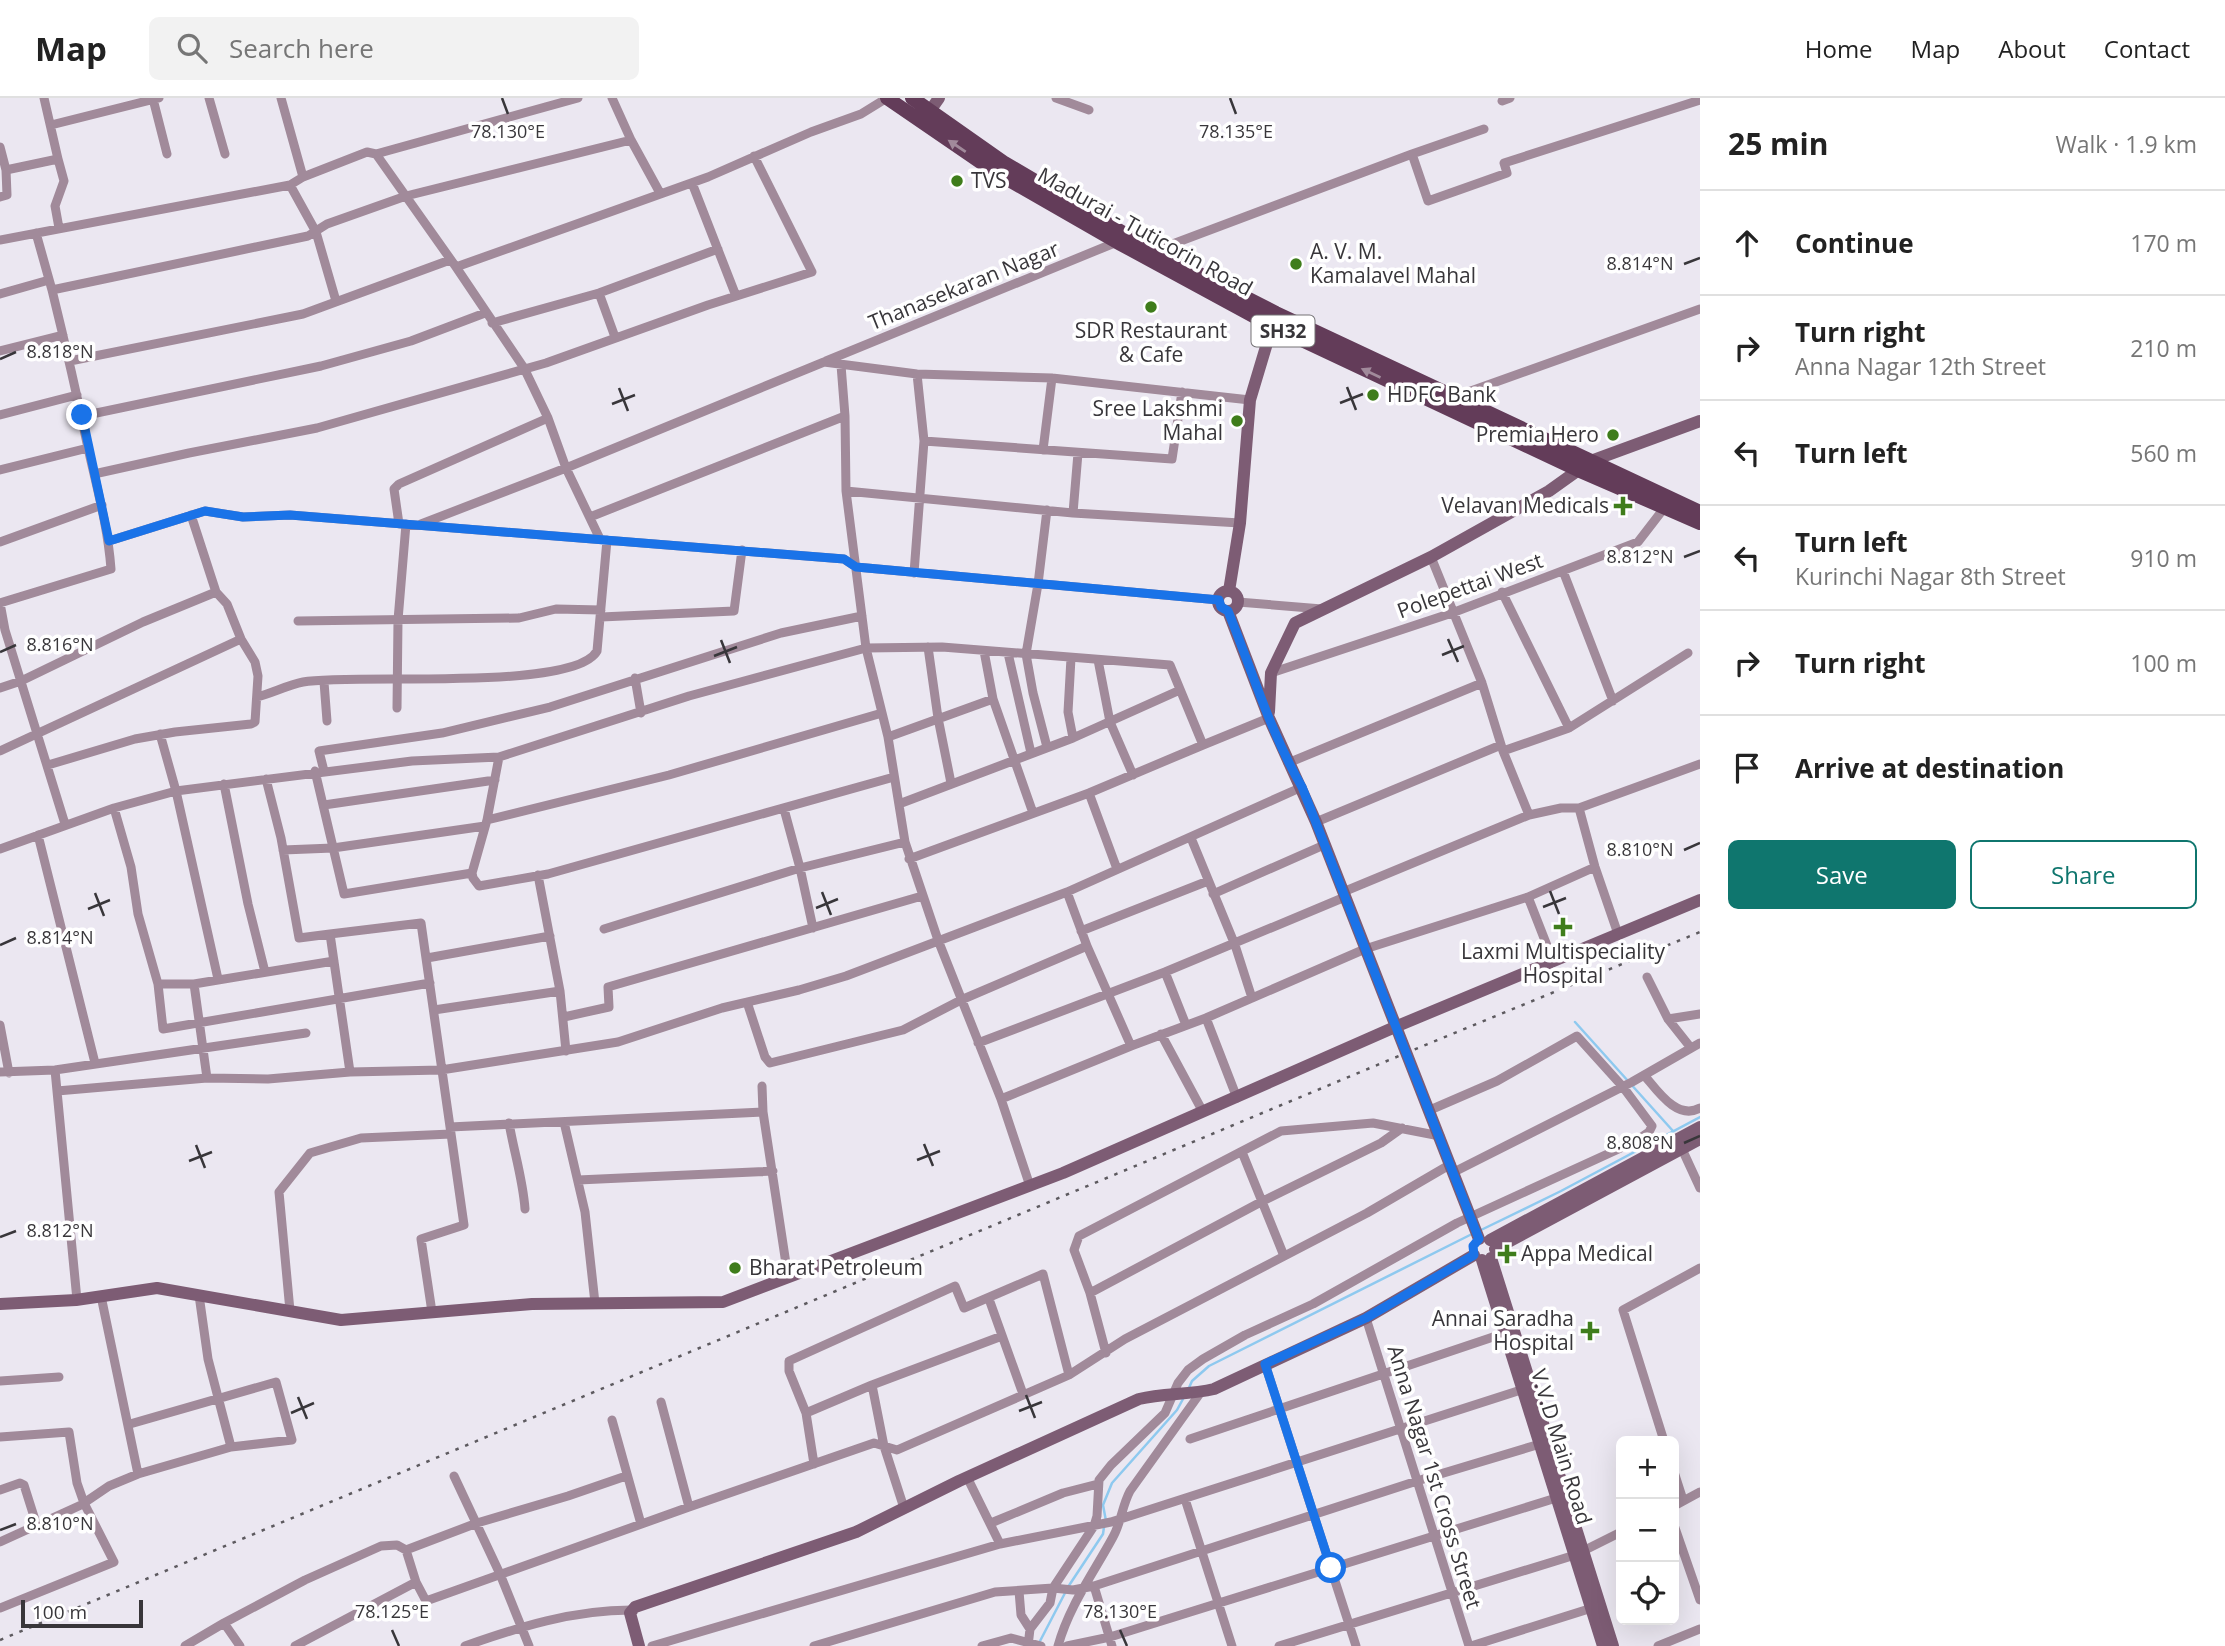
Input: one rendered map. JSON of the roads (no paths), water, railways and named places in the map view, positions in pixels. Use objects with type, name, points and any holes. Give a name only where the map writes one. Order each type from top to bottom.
[{"type":"main road","name":"Madurai - Tuticorin Road","points":[[887,98],[926,117],[1274,320],[1454,397],[1700,512]]},
{"type":"main road","name":"Madurai - Tuticorin Road","points":[[912,98],[926,117],[995,172],[1117,242],[1578,470],[1700,523]]},
{"type":"street","points":[[44,98],[64,181],[55,206],[59,228]]},
{"type":"street","points":[[209,98],[225,154]]},
{"type":"street","points":[[281,98],[303,177]]},
{"type":"street","points":[[0,240],[290,185],[303,177],[367,152],[376,154],[578,98]]},
{"type":"street","points":[[612,98],[660,193]]},
{"type":"street","points":[[70,361],[303,314],[692,183],[811,132],[861,114],[887,98]]},
{"type":"street","points":[[926,117],[939,98]]},
{"type":"street","points":[[1056,98],[1088,110]]},
{"type":"street","points":[[51,125],[156,99],[167,154]]},
{"type":"street","points":[[1412,154],[1428,201],[1507,173],[1504,163],[1700,100]]},
{"type":"street","points":[[1154,251],[1484,128]]},
{"type":"street","points":[[0,294],[229,254],[308,236],[327,224],[406,196],[631,140]]},
{"type":"street","points":[[0,147],[6,170],[7,195],[0,197]]},
{"type":"street","points":[[257,697],[303,682],[538,675],[594,656],[597,651],[604,540],[566,468],[548,418],[524,368],[376,154]]},
{"type":"street","points":[[94,474],[317,428],[547,363],[615,337],[812,272],[754,156]]},
{"type":"street","points":[[6,170],[58,159]]},
{"type":"street","points":[[692,183],[736,296]]},
{"type":"street","points":[[290,185],[316,232],[337,301]]},
{"type":"street","points":[[36,233],[70,361],[102,505],[111,569],[0,603],[2,631],[21,681],[65,824]]},
{"type":"street","name":"Thanasekaran Nagar","points":[[419,525],[566,468],[1117,242]]},
{"type":"street","points":[[492,323],[599,292],[718,249]]},
{"type":"street","points":[[599,292],[615,337]]},
{"type":"street","points":[[1454,397],[1700,309]]},
{"type":"street","points":[[82,415],[321,366],[411,341],[485,313]]},
{"type":"street","points":[[1229,591],[1240,523],[1250,400],[1274,320]]},
{"type":"street","points":[[0,351],[63,335]]},
{"type":"street","points":[[824,362],[917,374],[1052,378],[1250,400]]},
{"type":"street","points":[[841,365],[846,491],[866,648],[888,737],[905,842],[922,897],[1001,1099],[1030,1186]]},
{"type":"street","points":[[914,573],[925,441],[917,374]]},
{"type":"street","points":[[1043,450],[1052,378]]},
{"type":"street","points":[[925,441],[1172,459],[1182,392]]},
{"type":"street","points":[[0,415],[77,395]]},
{"type":"street","points":[[590,517],[845,416]]},
{"type":"street","points":[[397,708],[402,524],[394,489],[399,484],[548,418]]},
{"type":"street","points":[[1269,718],[1271,673],[1295,623],[1431,557],[1549,491],[1591,461],[1700,421]]},
{"type":"street","points":[[0,470],[88,448]]},
{"type":"street","points":[[1073,513],[1078,453]]},
{"type":"street","points":[[846,491],[1073,513],[1240,523]]},
{"type":"street","points":[[0,542],[102,505]]},
{"type":"street","name":"Polepettai West","points":[[1271,673],[1452,613],[1638,542],[1665,507]]},
{"type":"street","points":[[1047,510],[1026,654],[1032,694],[1047,747]]},
{"type":"street","points":[[109,541],[205,511],[243,517],[290,515],[844,559],[856,567],[1219,600]]},
{"type":"street","points":[[48,765],[135,738],[255,722],[258,676],[254,662],[227,604],[216,592],[191,515]]},
{"type":"street","points":[[298,621],[519,618],[556,609],[601,613],[734,611],[742,550]]},
{"type":"street","points":[[1431,557],[1482,683],[1502,748],[1529,815]]},
{"type":"street","points":[[1563,571],[1612,701]]},
{"type":"street","points":[[1228,611],[1235,608],[1238,602],[1236,594],[1229,591],[1222,593],[1219,600],[1221,607],[1228,611],[1269,718],[1288,763],[1302,787],[1482,1242]]},
{"type":"street","points":[[0,688],[21,681],[144,622],[216,592]]},
{"type":"street","points":[[1502,592],[1569,727]]},
{"type":"street","points":[[1238,602],[1322,609]]},
{"type":"street","points":[[472,873],[344,894],[324,805],[319,751],[442,733],[550,707],[781,633],[862,616]]},
{"type":"street","points":[[0,751],[241,639]]},
{"type":"street","points":[[0,849],[12,847],[65,824],[176,791],[412,761],[499,757],[689,696],[866,648],[928,647],[1170,666],[1203,746]]},
{"type":"street","points":[[928,647],[951,783]]},
{"type":"street","points":[[985,651],[993,699],[1033,813]]},
{"type":"street","points":[[1007,653],[1031,753]]},
{"type":"street","points":[[1316,822],[1502,748],[1569,727],[1688,653]]},
{"type":"street","points":[[1071,658],[1068,712],[1073,738]]},
{"type":"street","points":[[1098,660],[1110,722],[1133,775]]},
{"type":"street","points":[[635,678],[641,713]]},
{"type":"street","points":[[324,682],[327,720]]},
{"type":"street","points":[[1288,763],[1482,683]]},
{"type":"street","points":[[900,804],[1073,738],[1181,690]]},
{"type":"street","points":[[888,737],[993,699]]},
{"type":"street","points":[[283,850],[334,848],[486,823],[669,775],[882,713]]},
{"type":"street","points":[[909,859],[1089,793],[1269,718]]},
{"type":"street","points":[[160,734],[176,791],[218,979]]},
{"type":"street","points":[[499,757],[486,823],[472,873],[472,878],[479,886],[518,881],[894,777]]},
{"type":"street","points":[[978,1043],[1235,945],[1529,815],[1561,808],[1578,808],[1700,764]]},
{"type":"street","points":[[266,779],[283,850],[299,938],[421,923],[464,1225],[421,1239],[432,1312]]},
{"type":"street","points":[[324,805],[495,780]]},
{"type":"street","points":[[224,784],[248,904],[265,972]]},
{"type":"street","points":[[57,1091],[207,1078],[268,1079],[350,1072],[441,1070],[618,1042],[747,1002],[846,976],[1066,892],[1302,787]]},
{"type":"street","points":[[1089,793],[1117,869]]},
{"type":"street","points":[[114,808],[131,867],[138,914],[158,984],[163,1030],[430,983]]},
{"type":"street","points":[[1578,808],[1594,867],[1618,934]]},
{"type":"street","points":[[784,809],[813,928]]},
{"type":"street","points":[[38,835],[95,1063]]},
{"type":"street","points":[[1191,838],[1235,945],[1252,998]]},
{"type":"street","points":[[604,929],[800,868],[905,842]]},
{"type":"street","points":[[1213,894],[1324,845]]},
{"type":"street","points":[[1001,1099],[1206,1018],[1365,949],[1528,897],[1594,867]]},
{"type":"street","points":[[538,875],[560,991],[566,1051]]},
{"type":"street","points":[[1081,931],[1208,881]]},
{"type":"street","points":[[1066,892],[1131,1046]]},
{"type":"street","points":[[564,1017],[609,1007],[608,986],[922,897]]},
{"type":"street","points":[[1528,897],[1553,961]]},
{"type":"street","points":[[0,1304],[76,1300],[157,1287],[341,1320],[532,1304],[723,1302],[1030,1186],[1395,1027],[1700,900]]},
{"type":"street","points":[[330,934],[350,1072]]},
{"type":"street","points":[[427,958],[550,936]]},
{"type":"street","points":[[747,1002],[765,1057],[770,1063],[903,1030],[961,1000],[1087,946]]},
{"type":"street","points":[[158,984],[194,984],[334,961]]},
{"type":"street","points":[[1165,972],[1186,1026]]},
{"type":"street","points":[[1647,977],[1668,1019],[1691,1048]]},
{"type":"street","points":[[194,984],[207,1078]]},
{"type":"street","points":[[434,1010],[560,991]]},
{"type":"street","points":[[1668,1019],[1700,1014]]},
{"type":"street","points":[[1206,1018],[1237,1098]]},
{"type":"street","points":[[0,1025],[5,1072],[55,1070],[306,1033]]},
{"type":"street","points":[[1161,1034],[1203,1112]]},
{"type":"street","points":[[465,1646],[519,1626],[596,1611],[631,1610],[856,1532],[967,1477],[1139,1399],[1214,1389],[1366,1318],[1636,1141],[1649,1132],[1652,1126],[1627,1085],[1577,1036],[1497,1081],[1430,1110]]},
{"type":"street","points":[[185,1646],[305,1580],[381,1546],[397,1545],[406,1550],[416,1582],[426,1601],[874,1443],[897,1450],[1069,1375],[1125,1339],[1453,1168],[1627,1085],[1700,1043]]},
{"type":"street","points":[[55,1070],[76,1300]]},
{"type":"street","points":[[1644,1076],[1673,1107],[1694,1111],[1700,1108]]},
{"type":"street","points":[[762,1086],[763,1112],[788,1278]]},
{"type":"street","points":[[290,1311],[279,1192],[310,1153],[361,1138],[509,1123],[763,1112]]},
{"type":"street","points":[[565,1122],[585,1212],[596,1303]]},
{"type":"street","points":[[509,1123],[516,1166],[524,1192],[525,1209]]},
{"type":"street","points":[[1106,1353],[1090,1293],[1074,1250],[1079,1236],[1271,1135],[1294,1129],[1373,1123],[1440,1136]]},
{"type":"street","points":[[1482,1242],[1700,1127]]},
{"type":"street","points":[[1090,1293],[1261,1202],[1381,1143],[1402,1128]]},
{"type":"street","points":[[1030,1629],[1130,1491],[1186,1394],[1188,1370],[1203,1359],[1245,1335],[1324,1298],[1482,1242],[1700,1139]]},
{"type":"street","points":[[1682,1149],[1700,1188]]},
{"type":"street","points":[[1241,1152],[1284,1256]]},
{"type":"street","points":[[578,1180],[773,1171]]},
{"type":"street","name":"V.V.D Main Road","points":[[1482,1242],[1505,1333],[1556,1498],[1579,1552],[1603,1646]]},
{"type":"street","name":"V.V.D Main Road","points":[[1482,1242],[1579,1552],[1613,1646]]},
{"type":"street","points":[[1662,1436],[1623,1310],[1700,1268]]},
{"type":"street","points":[[814,1464],[806,1413],[789,1371],[789,1361],[956,1286],[964,1308],[1043,1275],[1069,1375]]},
{"type":"street","points":[[199,1295],[208,1359],[230,1447]]},
{"type":"street","points":[[102,1296],[138,1474]]},
{"type":"street","points":[[989,1299],[1023,1394]]},
{"type":"street","name":"Anna Nagar 1st Cross Street","points":[[1366,1318],[1470,1646]]},
{"type":"street","points":[[1189,1438],[1505,1333]]},
{"type":"street","points":[[806,1413],[1002,1336]]},
{"type":"street","points":[[1265,1364],[1356,1646]]},
{"type":"street","points":[[0,1381],[59,1377]]},
{"type":"street","points":[[0,1542],[85,1503],[108,1486],[138,1474],[230,1447],[292,1440],[276,1382],[130,1424]]},
{"type":"street","points":[[872,1385],[884,1446],[904,1508]]},
{"type":"street","points":[[652,1646],[1000,1544],[1106,1523],[1524,1389]]},
{"type":"street","points":[[1058,1646],[1078,1589],[1114,1535],[1097,1516],[1098,1484],[1111,1465],[1186,1394]]},
{"type":"street","points":[[661,1402],[689,1507]]},
{"type":"street","points":[[612,1420],[641,1524]]},
{"type":"street","points":[[0,1437],[69,1432],[78,1483],[114,1562],[0,1608]]},
{"type":"street","points":[[814,1646],[995,1592],[1094,1586],[1540,1444]]},
{"type":"street","points":[[454,1476],[500,1574],[529,1646]]},
{"type":"street","points":[[406,1550],[477,1522],[626,1476]]},
{"type":"street","points":[[967,1477],[1000,1544]]},
{"type":"street","points":[[0,1490],[13,1483],[20,1482],[24,1485],[37,1526]]},
{"type":"street","points":[[991,1523],[1063,1493],[1098,1484]]},
{"type":"street","points":[[1679,1502],[1700,1492]]},
{"type":"street","points":[[1067,1646],[1111,1641],[1218,1603],[1556,1498]]},
{"type":"street","points":[[1185,1499],[1232,1646]]},
{"type":"street","points":[[1279,1646],[1579,1552],[1616,1534]]},
{"type":"street","points":[[1679,1539],[1700,1600]]},
{"type":"street","points":[[295,1646],[416,1582]]},
{"type":"street","points":[[1094,1586],[1111,1641]]},
{"type":"street","points":[[982,1646],[1011,1638],[1033,1644],[1030,1629],[1021,1615],[1019,1591]]},
{"type":"street","points":[[1470,1646],[1592,1608]]},
{"type":"street","points":[[631,1610],[639,1646]]},
{"type":"street","points":[[224,1623],[240,1646]]},
{"type":"street","points":[[1658,1646],[1700,1629]]},
{"type":"waterway","points":[[1575,1022],[1673,1131]]},
{"type":"waterway","points":[[1481,1230],[1700,1117]]},
{"type":"waterway","points":[[1188,1390],[1192,1381],[1209,1366],[1472,1234]]},
{"type":"waterway","points":[[1106,1521],[1103,1505],[1112,1483],[1177,1410],[1183,1399]]},
{"type":"waterway","points":[[1068,1587],[1103,1534],[1104,1527]]},
{"type":"waterway","points":[[1039,1643],[1065,1593]]},
{"type":"railway","points":[[0,1640],[1700,932]]},
{"type":"place","name":"TVS","points":[[957,181]]},
{"type":"place","name":"A. V. M. Kamalavel Mahal","points":[[1296,264]]},
{"type":"place","name":"SDR Restaurant & Cafe","points":[[1151,307]]},
{"type":"place","name":"HDFC Bank","points":[[1373,395]]},
{"type":"place","name":"Sree Lakshmi Mahal","points":[[1237,421]]},
{"type":"place","name":"Premia Hero","points":[[1613,435]]},
{"type":"place","name":"Velavan Medicals","points":[[1623,506]]},
{"type":"place","name":"Laxmi Multispeciality Hospital","points":[[1563,927]]},
{"type":"place","name":"Appa Medical","points":[[1507,1254]]},
{"type":"place","name":"Bharat Petroleum","points":[[735,1268]]},
{"type":"place","name":"Annai Saradha Hospital","points":[[1590,1331]]}]
